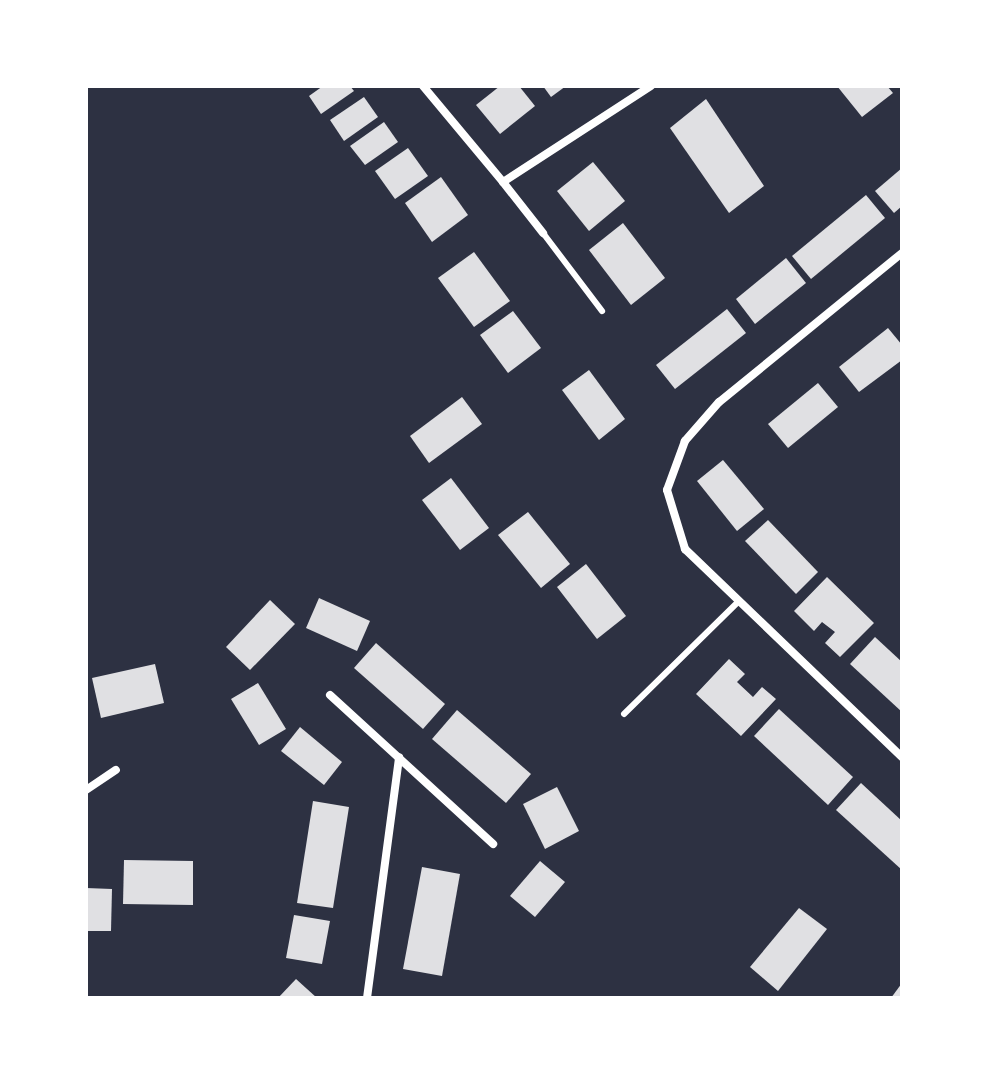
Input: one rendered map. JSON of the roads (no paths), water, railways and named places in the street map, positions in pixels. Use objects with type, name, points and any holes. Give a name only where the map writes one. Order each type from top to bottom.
[{"type":"street","points":[[423,86],[543,233]]},
{"type":"street","points":[[503,182],[651,86]]},
{"type":"street","points":[[902,253],[719,402],[672,466],[667,490],[685,549],[737,603],[902,757]]},
{"type":"street","points":[[330,695],[493,844]]},
{"type":"street","points":[[367,998],[399,757]]},
{"type":"street","points":[[86,790],[116,770]]},
{"type":"lane","points":[[543,233],[602,311]]},
{"type":"lane","points":[[624,714],[737,603]]}]
